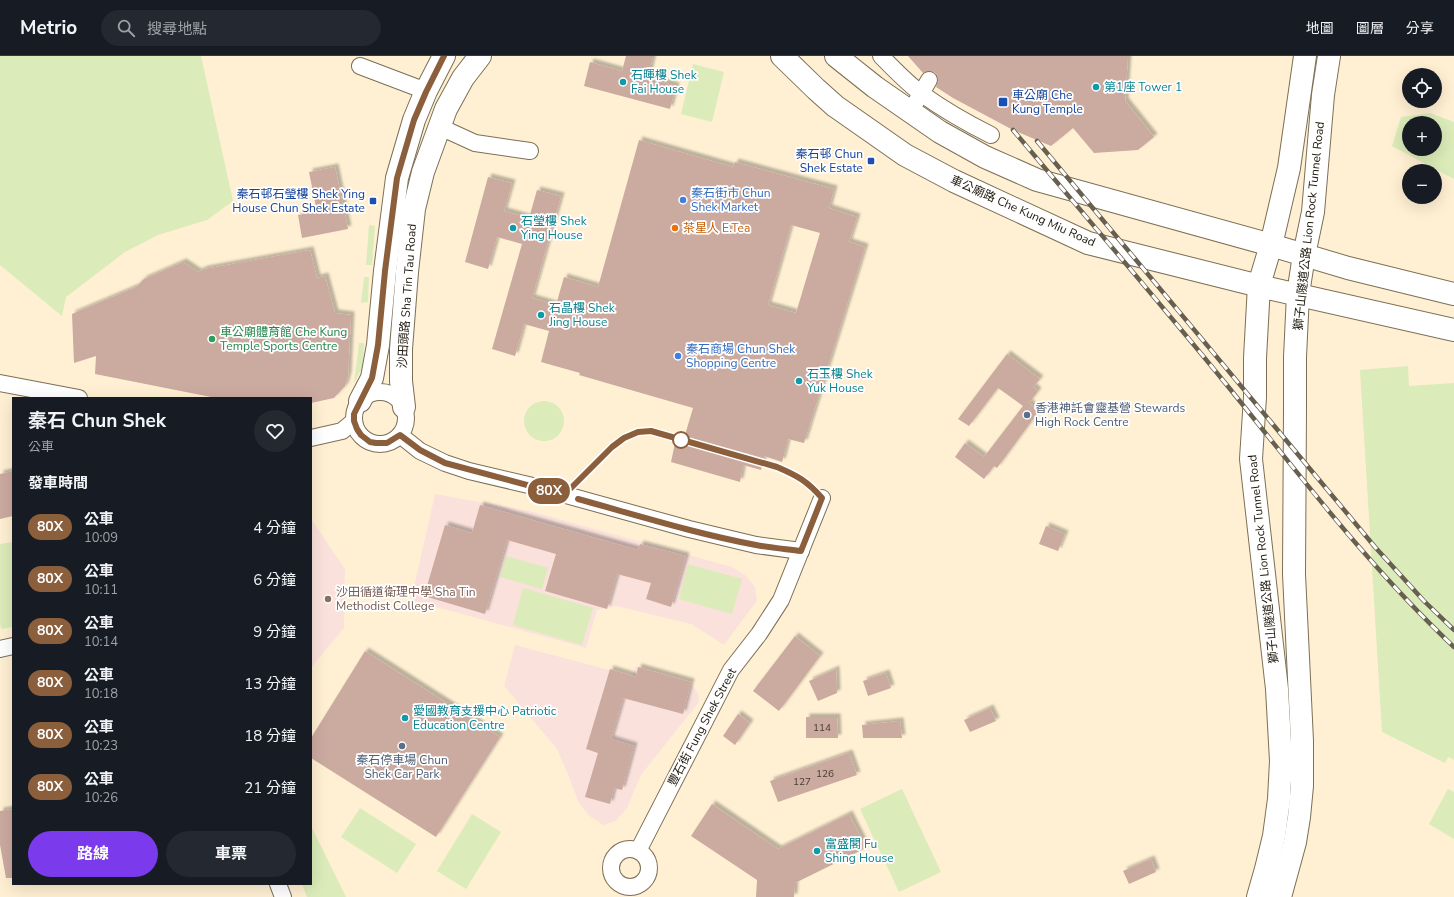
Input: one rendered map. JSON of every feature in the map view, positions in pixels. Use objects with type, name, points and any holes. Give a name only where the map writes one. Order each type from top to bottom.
[{"type":"main road","name":"沙田頭路 Sha Tin Tau Road","points":[[357,411],[372,378],[378,345],[385,271],[397,178],[412,127],[426,92],[444,56]]},
{"type":"main road","name":"沙田頭路 Sha Tin Tau Road","points":[[404,408],[401,381],[401,349],[406,272],[414,209],[423,172],[446,109],[463,78],[480,56]]},
{"type":"main road","name":"車公廟路 Che Kung Miu Road","points":[[782,56],[835,106],[905,155],[954,181],[1088,243],[1259,285],[1454,330]]},
{"type":"main road","points":[[836,56],[875,88],[940,132],[985,157],[1038,180],[1348,268],[1454,294]]},
{"type":"main road","name":"獅子山隧道公路 Lion Rock Tunnel Road","points":[[1258,897],[1274,836],[1279,799],[1281,761],[1277,690],[1251,459],[1259,285],[1271,245],[1289,168],[1305,56]]},
{"type":"main road","name":"獅子山隧道公路 Lion Rock Tunnel Road","points":[[1280,897],[1295,842],[1302,786],[1302,741],[1294,574],[1295,357],[1298,294],[1313,212],[1323,95],[1329,56]]},
{"type":"street","points":[[881,56],[900,76],[925,87],[965,121],[991,135]]},
{"type":"street","points":[[360,66],[426,92]]},
{"type":"street","points":[[911,112],[925,87]]},
{"type":"street","points":[[440,127],[475,143],[530,151]]},
{"type":"street","points":[[0,383],[74,397]]},
{"type":"street","name":"沙田頭路 Sha Tin Tau Road","points":[[312,438],[342,431],[370,394],[380,392],[390,394],[399,400],[404,408],[406,422],[400,435]]},
{"type":"street","points":[[357,411],[361,435],[370,442],[387,443],[400,435],[420,450],[439,460],[469,471],[696,531],[756,545],[801,551]]},
{"type":"street","name":"豐石街 Fung Shek Street","points":[[638,851],[731,670],[759,634],[781,600],[822,498]]},
{"type":"street","points":[[0,649],[12,646]]},
{"type":"street","points":[[278,885],[283,897]]},
{"type":"shaded area","points":[[435,494],[530,511],[732,567],[745,575],[755,587],[757,601],[724,645],[691,624],[616,606],[597,610],[586,648],[411,600]]},
{"type":"shaded area","name":"沙田循道衛理中學 Sha Tin Methodist College","points":[[312,520],[345,569],[344,628],[312,667]]},
{"type":"shaded area","points":[[515,645],[632,676],[636,666],[690,682],[698,693],[699,702],[641,775],[627,808],[616,821],[603,825],[588,815],[578,801],[557,749],[504,686]]},
{"type":"green space","points":[[0,56],[201,56],[233,201],[207,220],[158,235],[125,252],[66,297],[62,316],[0,265]]},
{"type":"green space","points":[[693,64],[724,72],[712,122],[681,114]]},
{"type":"green space","points":[[1430,113],[1438,116],[1408,116]]},
{"type":"green space","points":[[1401,117],[1402,117],[1402,151],[1392,146]]},
{"type":"green space","points":[[1442,118],[1454,122],[1454,179],[1442,173],[1442,164],[1426,164],[1411,156],[1442,156]]},
{"type":"green space","points":[[369,225],[375,226],[372,265],[366,265]]},
{"type":"green space","points":[[364,277],[369,277],[368,302],[361,303]]},
{"type":"green space","points":[[359,343],[364,343],[363,366],[354,383]]},
{"type":"green space","points":[[1408,366],[1409,386],[1454,383],[1454,760],[1448,757],[1445,763],[1382,732],[1360,370]]},
{"type":"green space","points":[[548,401],[555,404],[561,410],[564,421],[563,429],[555,438],[548,441],[540,441],[533,438],[525,429],[524,417],[527,410],[536,402]]},
{"type":"green space","points":[[12,542],[12,627],[1,629],[0,623],[0,544]]},
{"type":"green space","points":[[506,556],[548,568],[542,589],[500,577]]},
{"type":"green space","points":[[688,564],[742,579],[732,614],[679,599]]},
{"type":"green space","points":[[523,588],[593,608],[582,645],[513,625]]},
{"type":"green space","points":[[902,789],[941,872],[899,892],[860,809]]},
{"type":"green space","points":[[1448,789],[1454,792],[1454,839],[1429,824]]},
{"type":"green space","points":[[360,808],[416,844],[397,873],[341,837]]},
{"type":"green space","points":[[472,814],[501,832],[466,889],[437,871]]},
{"type":"green space","points":[[312,828],[346,897],[307,897],[302,885],[312,885]]},
{"type":"building","name":"石暉樓 Shek Fai House","points":[[626,56],[653,56],[648,78],[676,86],[670,109],[584,86],[590,62],[622,71]]},
{"type":"building","points":[[908,56],[1128,56],[1125,101],[1154,137],[1138,150],[1094,153],[1073,128],[1051,146],[1013,130],[953,98],[936,87],[938,80],[937,75],[934,72],[929,71],[923,73]]},
{"type":"building","points":[[639,140],[733,167],[735,162],[834,189],[829,208],[857,217],[849,242],[865,247],[804,443],[788,439],[782,462],[764,456],[761,470],[743,465],[740,482],[671,462],[675,443],[682,445],[693,408],[579,375],[580,373],[541,362],[549,331],[524,324],[515,356],[492,349],[522,244],[497,237],[488,269],[465,262],[488,177],[512,183],[504,211],[529,218],[537,190],[561,196],[532,298],[556,305],[564,277],[598,287]],"holes":[[[791,225],[820,233],[796,313],[768,305]]]},
{"type":"building","points":[[335,167],[348,229],[302,238],[298,215],[317,212],[309,172]]},
{"type":"building","name":"車公廟體育館 Che Kung Temple Sports Centre","points":[[310,250],[317,278],[325,276],[335,313],[351,315],[348,376],[345,386],[334,398],[312,403],[312,397],[211,397],[95,374],[96,356],[74,363],[72,314],[136,287],[144,279],[183,262],[198,272],[205,269]]},
{"type":"building","name":"香港神託會靈基營 Stewards High Rock Centre","points":[[1007,354],[1040,379],[1033,387],[1038,391],[1029,403],[1039,411],[997,468],[994,466],[984,479],[955,457],[965,443],[984,457],[1023,406],[998,388],[969,426],[958,419]]},
{"type":"building","points":[[12,471],[12,516],[0,519],[0,474]]},
{"type":"building","points":[[480,505],[638,550],[640,544],[686,556],[671,607],[646,599],[651,583],[617,574],[607,609],[545,591],[556,554],[507,540],[485,614],[424,596],[445,525],[472,533]]},
{"type":"building","points":[[1046,526],[1065,534],[1058,551],[1039,544]]},
{"type":"building","points":[[795,636],[820,656],[779,711],[753,691]]},
{"type":"building","name":"愛國教育支援中心 Patriotic Education Centre","points":[[365,651],[500,737],[436,837],[312,759],[312,736]]},
{"type":"building","points":[[638,667],[691,682],[683,714],[623,698],[611,739],[634,746],[622,790],[614,788],[610,804],[585,797],[598,753],[586,749],[610,669],[636,677]]},
{"type":"building","points":[[836,669],[837,693],[818,701],[809,681]]},
{"type":"building","points":[[886,673],[891,688],[868,696],[863,681]]},
{"type":"building","points":[[990,708],[996,721],[970,732],[964,720]]},
{"type":"building","points":[[738,714],[750,723],[735,745],[723,736]]},
{"type":"building","points":[[806,717],[837,717],[838,738],[806,738]]},
{"type":"building","points":[[900,721],[902,738],[863,738],[862,725]]},
{"type":"building","points":[[849,753],[857,775],[778,802],[770,781]]},
{"type":"building","name":"富盛閣 Fu Shing House","points":[[712,804],[778,849],[849,814],[866,848],[795,883],[794,897],[756,897],[757,880],[691,836]]},
{"type":"building","points":[[12,809],[12,878],[6,878],[0,845],[0,811]]},
{"type":"building","points":[[1151,859],[1156,872],[1129,884],[1123,871]]},
{"type":"railway","points":[[1013,130],[1147,288],[1308,486],[1364,552],[1393,585],[1454,647]]},
{"type":"railway","points":[[1037,141],[1375,547],[1424,601],[1454,630]]},
{"type":"bus line","name":"80X","points":[[444,56],[414,120],[397,178],[385,271],[378,345],[372,378],[354,414],[354,421],[361,435],[370,442],[381,444],[392,441],[400,435],[420,450],[445,463],[469,471],[564,495],[612,447],[624,438],[638,432],[651,431],[777,467],[796,475],[810,485],[822,498],[801,551],[742,542],[578,499]]},
{"type":"place","name":"石暉樓 Shek Fai House","points":[[623,82]]},
{"type":"place","name":"第1座 Tower 1","points":[[1096,87]]},
{"type":"place","name":"車公廟 Che Kung Temple","points":[[1003,102]]},
{"type":"place","name":"秦石邨 Chun Shek Estate","points":[[871,161]]},
{"type":"place","name":"秦石街市 Chun Shek Market","points":[[683,200]]},
{"type":"place","name":"秦石邨石瑩樓 Shek Ying House Chun Shek Estate","points":[[373,201]]},
{"type":"place","name":"石瑩樓 Shek Ying House","points":[[513,228]]},
{"type":"place","name":"茶星人 E.Tea","points":[[675,228]]},
{"type":"place","name":"石晶樓 Shek Jing House","points":[[541,315]]},
{"type":"place","name":"車公廟體育館 Che Kung Temple Sports Centre","points":[[212,339]]},
{"type":"place","name":"秦石商場 Chun Shek Shopping Centre","points":[[678,356]]},
{"type":"place","name":"石玉樓 Shek Yuk House","points":[[799,381]]},
{"type":"place","name":"香港神託會靈基營 Stewards High Rock Centre","points":[[1027,415]]},
{"type":"place","name":"沙田循道衛理中學 Sha Tin Methodist College","points":[[328,599]]},
{"type":"place","name":"愛國教育支援中心 Patriotic Education Centre","points":[[405,718]]},
{"type":"place","name":"秦石停車場 Chun Shek Car Park","points":[[402,746]]},
{"type":"place","name":"富盛閣 Fu Shing House","points":[[817,851]]}]
